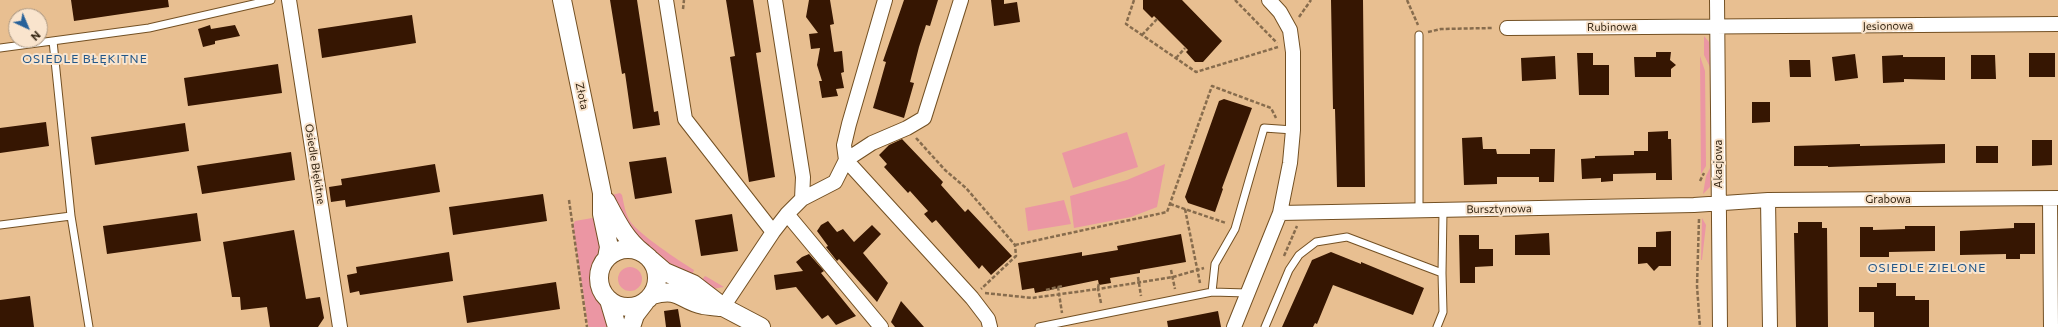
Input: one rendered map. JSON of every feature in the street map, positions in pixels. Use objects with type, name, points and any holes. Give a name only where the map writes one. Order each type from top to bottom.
[{"type":"street","name":"Osiedle Błękitne","points":[[289,0],[340,327]]},
{"type":"street","name":"Złota","points":[[562,0],[602,193],[602,214],[609,247],[607,258]]},
{"type":"street","points":[[666,0],[685,119],[773,232]]},
{"type":"street","points":[[775,0],[803,177],[802,199]]},
{"type":"street","points":[[885,0],[849,124],[844,145],[846,160],[974,300],[988,319],[990,327]]},
{"type":"street","points":[[723,307],[773,232],[787,214],[802,199],[835,182],[846,160],[872,144],[907,128],[924,118],[961,0]]},
{"type":"street","points":[[1234,327],[1280,213],[1290,163],[1286,130],[1293,52],[1290,30],[1280,12],[1268,0]]},
{"type":"street","name":"Akacjowa","points":[[1717,0],[1720,327]]},
{"type":"street","name":"Jesionowa","points":[[1717,26],[2058,24]]},
{"type":"street","name":"Rubinowa","points":[[1507,28],[1717,26]]},
{"type":"street","name":"Złota","points":[[602,193],[622,232],[632,245],[665,272],[693,284],[723,307],[761,327]]},
{"type":"street","points":[[2051,327],[2054,198]]},
{"type":"street","name":"Grabowa","points":[[1718,203],[1768,200],[2054,198]]},
{"type":"street","points":[[1768,200],[1770,327]]},
{"type":"street","name":"Bursztynowa","points":[[1280,213],[1443,211],[1694,205],[1718,203]]},
{"type":"street","points":[[787,214],[881,327]]},
{"type":"street","points":[[617,327],[609,300],[600,287],[600,272],[607,258],[615,252],[634,250],[646,256],[655,267],[657,277],[656,287],[635,315],[632,327]]},
{"type":"street","name":"Złota","points":[[648,299],[666,292],[676,293],[703,305],[723,307]]},
{"type":"street","points":[[609,300],[617,305],[626,307],[636,306],[648,299]]},
{"type":"lane","points":[[0,48],[149,28],[271,0]]},
{"type":"lane","points":[[1419,35],[1420,211]]},
{"type":"lane","points":[[53,41],[71,216],[89,327]]},
{"type":"lane","points":[[1212,292],[1214,264],[1236,227],[1264,128],[1286,130]]},
{"type":"lane","points":[[1437,327],[1443,312],[1443,211]]},
{"type":"lane","points":[[0,225],[71,216]]},
{"type":"lane","points":[[1265,327],[1289,270],[1299,255],[1316,242],[1347,237],[1442,274]]},
{"type":"lane","points":[[1039,327],[1212,292],[1247,293]]},
{"type":"path","points":[[1134,0],[1126,24],[1196,72],[1280,46]]},
{"type":"path","points":[[1407,0],[1418,27],[1419,35],[1441,29],[1507,28]]},
{"type":"path","points":[[1142,35],[1157,19]]},
{"type":"path","points":[[1176,58],[1185,48]]},
{"type":"path","points":[[1015,245],[1167,212],[1212,86],[1271,108],[1277,120],[1286,130]]},
{"type":"path","points":[[907,128],[945,170],[966,188],[1015,245],[1016,256],[979,292],[1032,298],[1173,277],[1197,271],[1214,264]]},
{"type":"path","points":[[569,200],[587,327]]},
{"type":"path","points":[[1170,204],[1236,227]]},
{"type":"path","points":[[1185,209],[1202,294]]},
{"type":"path","points":[[1699,215],[1697,286],[1700,327]]},
{"type":"path","points":[[1171,270],[1177,300]]},
{"type":"path","points":[[1138,277],[1143,306]]},
{"type":"path","points":[[1099,283],[1097,283],[1104,314]]},
{"type":"path","points":[[1046,290],[1063,286]]},
{"type":"path","points":[[1058,287],[1064,322]]},
{"type":"shaded area","points":[[1704,36],[1709,42],[1710,67],[1704,55]]},
{"type":"shaded area","points":[[1700,56],[1705,71],[1706,166],[1701,174]]},
{"type":"shaded area","points":[[1127,132],[1138,167],[1073,188],[1062,153]]},
{"type":"shaded area","points":[[1165,164],[1157,207],[1131,217],[1074,228],[1070,196],[1127,180]]},
{"type":"shaded area","points":[[1710,168],[1710,187],[1703,194],[1706,176]]},
{"type":"shaded area","points":[[620,193],[622,195],[627,215],[634,226],[660,247],[694,270],[691,278],[638,244],[612,195]]},
{"type":"shaded area","points":[[1064,200],[1071,224],[1028,231],[1025,208]]},
{"type":"shaded area","points":[[598,217],[603,255],[597,265],[594,280],[597,291],[607,306],[611,327],[589,327],[588,325],[573,225],[575,221]]},
{"type":"shaded area","points":[[1702,218],[1706,225],[1701,260]]},
{"type":"shaded area","points":[[630,267],[638,271],[642,279],[638,287],[630,291],[622,287],[618,279],[622,271]]},
{"type":"shaded area","points":[[705,276],[724,287],[712,289],[700,282]]},
{"type":"building","points":[[71,0],[168,0],[169,7],[74,21]]},
{"type":"building","points":[[610,0],[637,0],[654,112],[658,111],[660,125],[633,129],[625,73],[622,74]]},
{"type":"building","points":[[726,0],[753,0],[761,52],[756,53],[775,177],[749,182],[730,57],[735,56]]},
{"type":"building","points":[[809,0],[830,0],[834,24],[830,25],[834,52],[842,51],[844,72],[841,73],[844,88],[836,89],[838,96],[822,98],[819,81],[822,81],[817,65],[820,48],[811,49],[809,34],[818,33],[806,17]]},
{"type":"building","points":[[904,0],[938,0],[930,26],[926,25],[919,47],[910,82],[914,83],[904,118],[873,108],[886,62],[883,61]]},
{"type":"building","points":[[991,0],[1004,0],[1004,4],[1017,2],[1020,22],[994,26]]},
{"type":"building","points":[[1143,0],[1182,0],[1222,41],[1203,62],[1195,62],[1186,52],[1188,50],[1154,16],[1152,18],[1143,9]]},
{"type":"building","points":[[1331,0],[1363,0],[1365,187],[1337,187],[1335,109],[1333,109]]},
{"type":"building","points":[[412,15],[416,43],[322,58],[318,29]]},
{"type":"building","points":[[210,25],[211,29],[235,25],[240,36],[215,41],[215,44],[203,47],[198,29]]},
{"type":"building","points":[[1656,52],[1671,52],[1670,60],[1676,65],[1671,69],[1671,77],[1635,77],[1634,57],[1656,57]]},
{"type":"building","points":[[1577,53],[1593,53],[1593,65],[1609,65],[1609,95],[1579,95]]},
{"type":"building","points":[[2029,53],[2055,53],[2055,77],[2029,77]]},
{"type":"building","points":[[1855,54],[1858,78],[1835,81],[1832,57]]},
{"type":"building","points":[[1903,55],[1903,57],[1945,57],[1945,80],[1904,79],[1904,82],[1883,83],[1882,56]]},
{"type":"building","points":[[1971,55],[1995,55],[1996,79],[1971,79]]},
{"type":"building","points":[[1555,56],[1556,79],[1522,81],[1521,58]]},
{"type":"building","points":[[1789,60],[1810,60],[1811,77],[1790,77]]},
{"type":"building","points":[[278,64],[282,93],[188,106],[184,78]]},
{"type":"building","points":[[1224,99],[1252,108],[1222,188],[1223,189],[1215,212],[1188,203],[1185,197],[1219,101]]},
{"type":"building","points":[[1752,102],[1770,102],[1770,122],[1752,123]]},
{"type":"building","points":[[46,122],[49,146],[0,153],[0,128]]},
{"type":"building","points":[[185,123],[189,151],[95,165],[91,137]]},
{"type":"building","points":[[1668,131],[1668,139],[1671,139],[1672,180],[1656,180],[1656,173],[1613,174],[1613,181],[1601,182],[1601,178],[1582,179],[1581,159],[1595,158],[1595,156],[1634,155],[1634,151],[1648,151],[1648,132]]},
{"type":"building","points":[[1482,137],[1483,149],[1496,149],[1497,154],[1530,154],[1530,149],[1555,149],[1554,182],[1539,182],[1539,177],[1497,177],[1497,184],[1464,185],[1462,138]]},
{"type":"building","points":[[902,139],[943,182],[941,185],[965,212],[968,209],[1012,256],[991,275],[982,265],[979,269],[936,220],[932,223],[924,214],[928,211],[910,191],[908,193],[884,167],[887,164],[879,155],[889,145]]},
{"type":"building","points":[[2032,140],[2052,140],[2052,165],[2032,166]]},
{"type":"building","points":[[1860,144],[1860,146],[1945,144],[1945,163],[1828,167],[1794,166],[1794,146]]},
{"type":"building","points":[[1976,146],[1998,146],[1998,163],[1976,163]]},
{"type":"building","points":[[291,152],[295,180],[202,194],[197,166]]},
{"type":"building","points":[[666,157],[672,193],[635,199],[629,162]]},
{"type":"building","points":[[435,164],[440,192],[346,207],[345,200],[331,202],[329,187],[342,185],[341,179]]},
{"type":"building","points":[[543,194],[547,221],[453,235],[449,207]]},
{"type":"building","points":[[197,213],[201,241],[107,254],[103,226]]},
{"type":"building","points":[[732,214],[738,251],[701,256],[695,220]]},
{"type":"building","points":[[828,221],[837,232],[843,229],[854,242],[872,225],[881,234],[863,253],[888,283],[877,302],[839,259],[837,261],[826,247],[828,246],[817,231],[821,225]]},
{"type":"building","points":[[1798,222],[1822,222],[1822,228],[1827,228],[1828,327],[1796,327],[1794,233],[1798,233]]},
{"type":"building","points":[[2014,223],[2035,223],[2035,254],[2020,254],[2020,259],[2006,259],[2006,254],[1960,255],[1960,231],[2014,228]]},
{"type":"building","points":[[1905,226],[1935,226],[1935,251],[1889,252],[1889,257],[1860,257],[1860,227],[1873,227],[1873,230],[1905,229]]},
{"type":"building","points":[[294,230],[306,299],[320,297],[324,318],[318,327],[270,327],[267,307],[241,310],[240,297],[232,297],[223,242]]},
{"type":"building","points":[[1671,231],[1671,266],[1659,266],[1654,271],[1647,263],[1638,264],[1638,247],[1656,247],[1656,232]]},
{"type":"building","points":[[1549,233],[1550,255],[1515,255],[1515,235]]},
{"type":"building","points":[[1181,234],[1186,262],[1140,270],[1140,273],[1110,278],[1111,283],[1099,285],[1098,280],[1035,293],[1034,288],[1022,290],[1018,263],[1082,252],[1082,256],[1118,250],[1117,246]]},
{"type":"building","points":[[1459,235],[1479,235],[1479,249],[1493,249],[1493,266],[1475,267],[1475,283],[1460,283]]},
{"type":"building","points":[[449,252],[453,281],[360,295],[359,291],[350,293],[347,275],[357,273],[356,267]]},
{"type":"building","points":[[1331,252],[1361,264],[1361,262],[1424,288],[1413,315],[1333,285],[1317,324],[1315,323],[1313,327],[1282,327],[1312,260]]},
{"type":"building","points":[[809,254],[824,271],[821,273],[856,316],[836,325],[828,315],[822,319],[796,287],[776,290],[774,275],[803,271],[796,262]]},
{"type":"building","points":[[556,282],[560,309],[467,323],[463,296]]},
{"type":"building","points":[[1877,283],[1896,283],[1896,296],[1915,296],[1915,300],[1929,300],[1929,327],[1874,327],[1874,312],[1859,312],[1859,287],[1877,287]]},
{"type":"building","points":[[30,296],[34,327],[0,327],[0,300]]},
{"type":"building","points":[[901,301],[924,327],[895,327],[891,322]]},
{"type":"building","points":[[678,309],[681,327],[666,327],[664,311]]},
{"type":"building","points":[[1218,311],[1221,327],[1168,327],[1167,321]]},
{"type":"district","name":"OSIEDLE BŁĘKITNE","points":[[85,59]]},
{"type":"district","name":"OSIEDLE ZIELONE","points":[[1927,268]]}]
